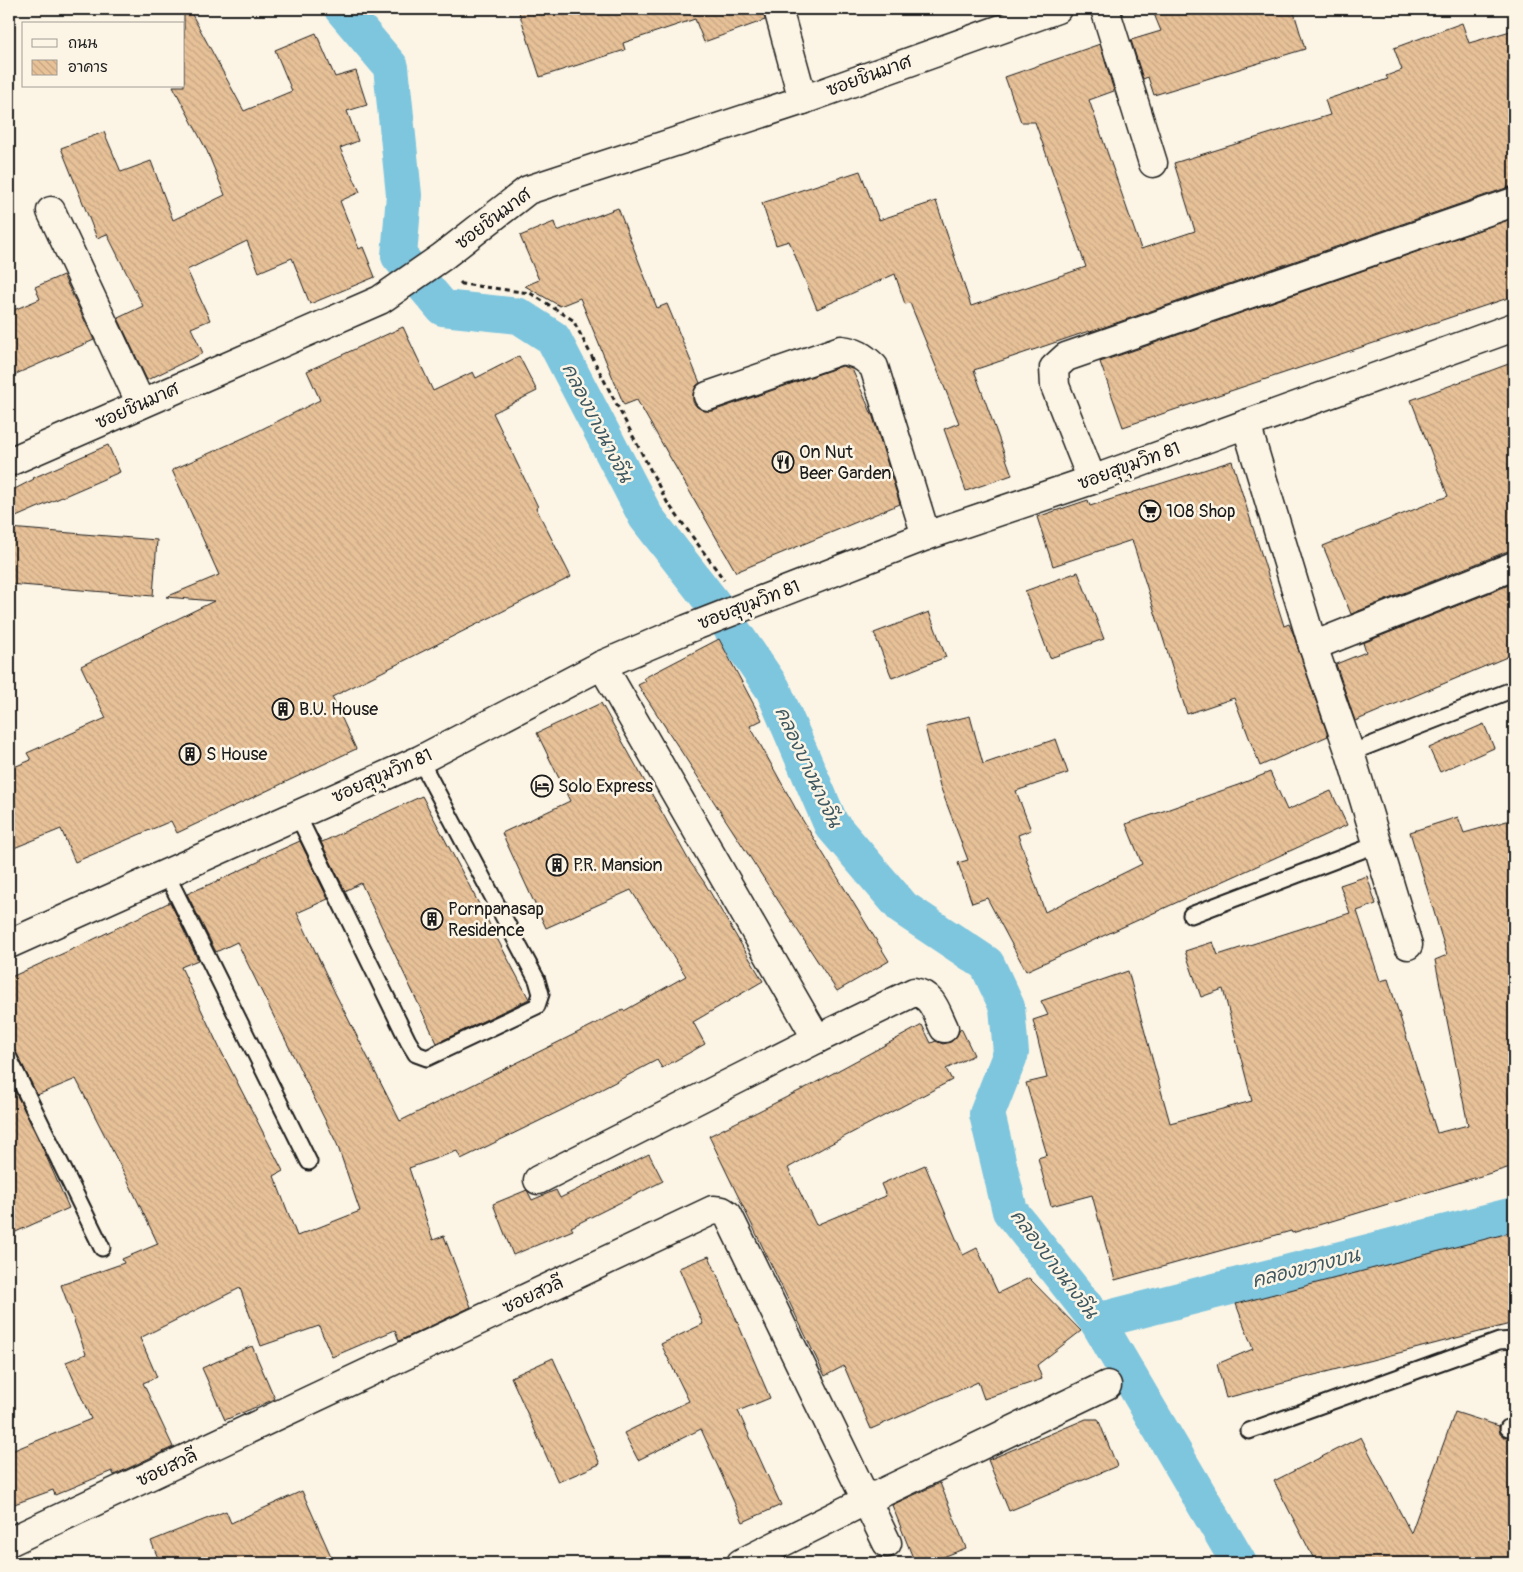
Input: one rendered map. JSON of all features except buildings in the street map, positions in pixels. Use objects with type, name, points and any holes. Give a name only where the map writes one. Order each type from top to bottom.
[{"type":"street","points":[[778,9],[803,100]]},
{"type":"street","name":"ซอยชินมาศ","points":[[9,462],[380,300],[434,262],[528,190],[803,100],[1057,9]]},
{"type":"street","points":[[1105,9],[1153,163]]},
{"type":"street","points":[[1092,480],[1055,386],[1054,368],[1066,357],[1514,202]]},
{"type":"street","points":[[51,211],[141,404]]},
{"type":"street","name":"ซอยสุขุมวิท 81","points":[[9,944],[420,760],[602,665],[687,629],[926,536],[1092,480],[1514,328]]},
{"type":"street","points":[[708,396],[841,350],[854,352],[864,357],[874,367],[926,536]]},
{"type":"street","points":[[1246,424],[1313,646],[1350,753],[1408,945]]},
{"type":"street","points":[[1313,646],[1514,566]]},
{"type":"street","points":[[602,665],[818,1039]]},
{"type":"street","points":[[538,1180],[914,992],[922,993],[930,998],[944,1028]]},
{"type":"street","name":"ซอยสวลี","points":[[9,1542],[713,1210],[722,1211],[728,1215],[886,1543]]},
{"type":"street","points":[[741,1563],[865,1501],[1107,1385]]},
{"type":"lane","points":[[1350,753],[1514,689]]},
{"type":"lane","points":[[297,814],[408,1040],[416,1054],[427,1058],[537,1006],[541,994],[537,980],[420,760]]},
{"type":"lane","points":[[1190,916],[1378,844]]},
{"type":"lane","points":[[166,873],[309,1162]]},
{"type":"lane","points":[[9,1058],[102,1248]]},
{"type":"lane","points":[[1249,1431],[1499,1341],[1514,1340]]},
{"type":"path","points":[[434,262],[462,284],[530,292],[573,320],[668,502],[736,609]]},
{"type":"waterway","name":"คลองบางนางจีน","points":[[342,9],[391,67],[404,195],[399,256],[443,308],[519,316],[553,338],[646,517],[722,615],[773,689],[831,824],[903,908],[987,964],[1007,1007],[1011,1053],[987,1114],[1010,1211],[1097,1321],[1239,1563]]},
{"type":"waterway","name":"คลองขวางบน","points":[[1097,1321],[1514,1215]]},
{"type":"place","name":"On Nut Beer Garden","points":[[783,462]]},
{"type":"place","name":"108 Shop","points":[[1150,511]]},
{"type":"place","name":"B.U. House","points":[[283,709]]},
{"type":"place","name":"S House","points":[[190,754]]},
{"type":"place","name":"Solo Express","points":[[542,786]]},
{"type":"place","name":"P.R. Mansion","points":[[557,865]]},
{"type":"place","name":"Pornpanasap Residence","points":[[432,919]]}]
